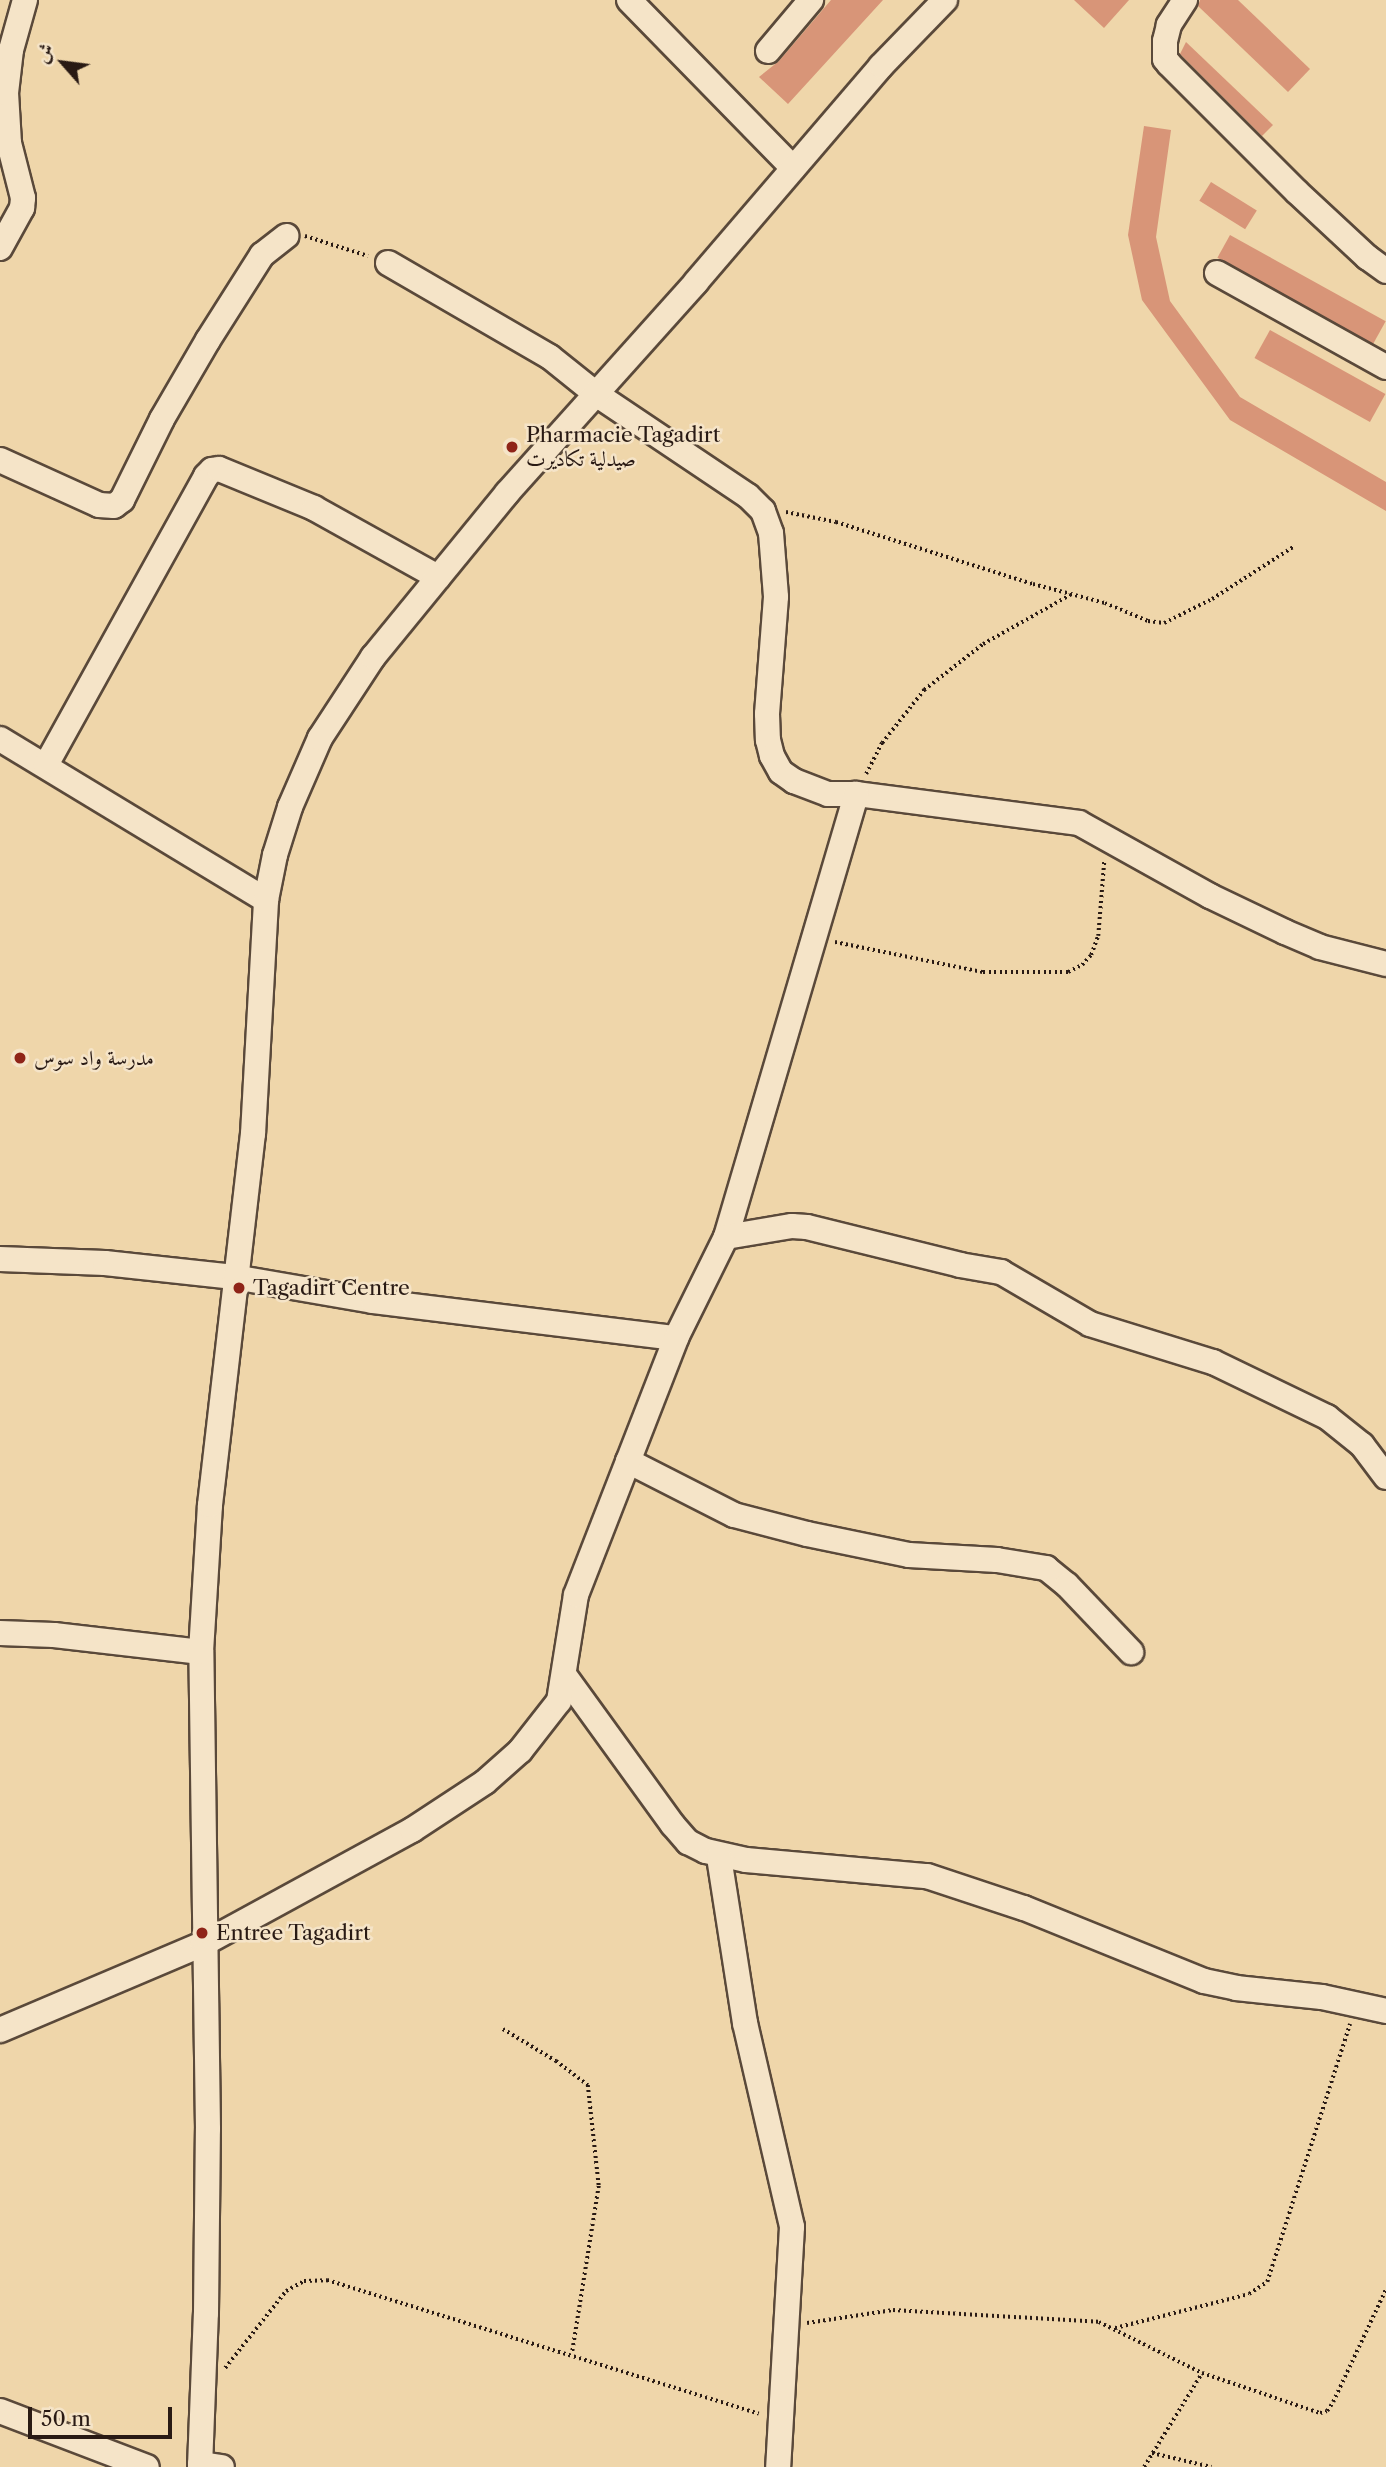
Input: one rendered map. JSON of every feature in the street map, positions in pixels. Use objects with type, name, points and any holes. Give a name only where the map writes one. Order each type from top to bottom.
[{"type":"street","points":[[0,248],[22,208],[23,198],[8,134],[6,48],[25,0]]},
{"type":"street","points":[[629,0],[793,168]]},
{"type":"street","points":[[768,51],[811,0]]},
{"type":"street","points":[[207,2466],[203,2397],[208,2129],[203,1944],[201,1652],[210,1505],[234,1277],[253,1134],[265,900],[290,807],[320,738],[373,657],[438,577],[881,66],[945,0]]},
{"type":"street","points":[[1185,0],[1169,25],[1165,41],[1165,59],[1297,192],[1367,257],[1386,271]]},
{"type":"street","points":[[0,460],[99,505],[114,506],[122,500],[162,419],[208,340],[262,255],[286,236]]},
{"type":"street","points":[[388,263],[539,350],[596,394],[748,496],[763,511],[771,533],[776,597],[767,714],[772,756],[782,772],[814,790],[828,794],[856,794],[1056,817],[1079,823],[1210,895],[1285,932],[1320,947],[1386,964]]},
{"type":"street","points":[[1217,273],[1386,367]]},
{"type":"street","points":[[46,765],[206,476],[212,470],[245,479],[314,508],[438,577]]},
{"type":"street","points":[[0,739],[265,900]]},
{"type":"street","points":[[0,2030],[203,1944],[412,1830],[485,1782],[540,1728],[559,1701],[576,1595],[676,1338],[726,1237],[856,794]]},
{"type":"street","points":[[726,1237],[792,1226],[807,1227],[960,1265],[1001,1272],[1090,1324],[1213,1362],[1327,1417],[1362,1445],[1386,1477]]},
{"type":"street","points":[[0,1259],[105,1262],[234,1277],[373,1301],[676,1338]]},
{"type":"street","points":[[628,1461],[734,1515],[909,1555],[997,1560],[1046,1568],[1067,1585],[1131,1652]]},
{"type":"street","points":[[0,1633],[54,1635],[201,1652]]},
{"type":"street","points":[[565,1676],[688,1842],[719,1857],[927,1877],[1024,1908],[1204,1981],[1236,1988],[1322,1997],[1386,2011]]},
{"type":"street","points":[[719,1857],[745,2023],[792,2227],[788,2326],[778,2420],[778,2467]]},
{"type":"street","points":[[0,2411],[147,2467]]},
{"type":"path","points":[[286,236],[315,238],[388,263]]},
{"type":"path","points":[[763,511],[785,511],[836,522],[1070,595],[1105,603],[1148,621],[1164,623],[1201,605],[1293,547]]},
{"type":"path","points":[[856,794],[882,743],[924,690],[983,644],[1070,595]]},
{"type":"path","points":[[812,937],[983,972],[1068,972],[1082,965],[1090,955],[1098,936],[1105,836]]},
{"type":"path","points":[[1115,2328],[1249,2294],[1267,2282],[1356,2004]]},
{"type":"path","points":[[503,2029],[556,2061],[588,2085],[599,2186],[572,2354]]},
{"type":"path","points":[[203,2397],[274,2302],[286,2291],[304,2281],[327,2280],[778,2420]]},
{"type":"path","points":[[788,2326],[893,2310],[1099,2322],[1202,2373],[1320,2413],[1326,2411],[1386,2289]]},
{"type":"path","points":[[1144,2467],[1202,2373]]},
{"type":"path","points":[[1152,2453],[1211,2467]]},
{"type":"building","points":[[831,0],[883,0],[788,104],[759,77],[779,61]]},
{"type":"building","points":[[1074,0],[1129,0],[1104,28]]},
{"type":"building","points":[[1200,0],[1238,0],[1310,69],[1288,92],[1198,6]]},
{"type":"building","points":[[1186,42],[1273,125],[1262,136],[1180,54]]},
{"type":"building","points":[[1144,126],[1171,130],[1156,237],[1170,301],[1240,397],[1386,482],[1386,511],[1230,420],[1142,300],[1128,235]]},
{"type":"building","points":[[1211,182],[1257,211],[1245,229],[1199,201]]},
{"type":"building","points":[[1230,235],[1386,321],[1373,344],[1217,258]]},
{"type":"building","points":[[1270,330],[1385,394],[1370,422],[1254,358]]},
{"type":"place","name":"Pharmacie Tagadirt صيدلية تكاديرت","points":[[512,447]]},
{"type":"place","name":"مدرسة واد سوس","points":[[20,1058]]},
{"type":"place","name":"Tagadirt Centre","points":[[239,1288]]},
{"type":"place","name":"Entree Tagadirt","points":[[202,1933]]}]
